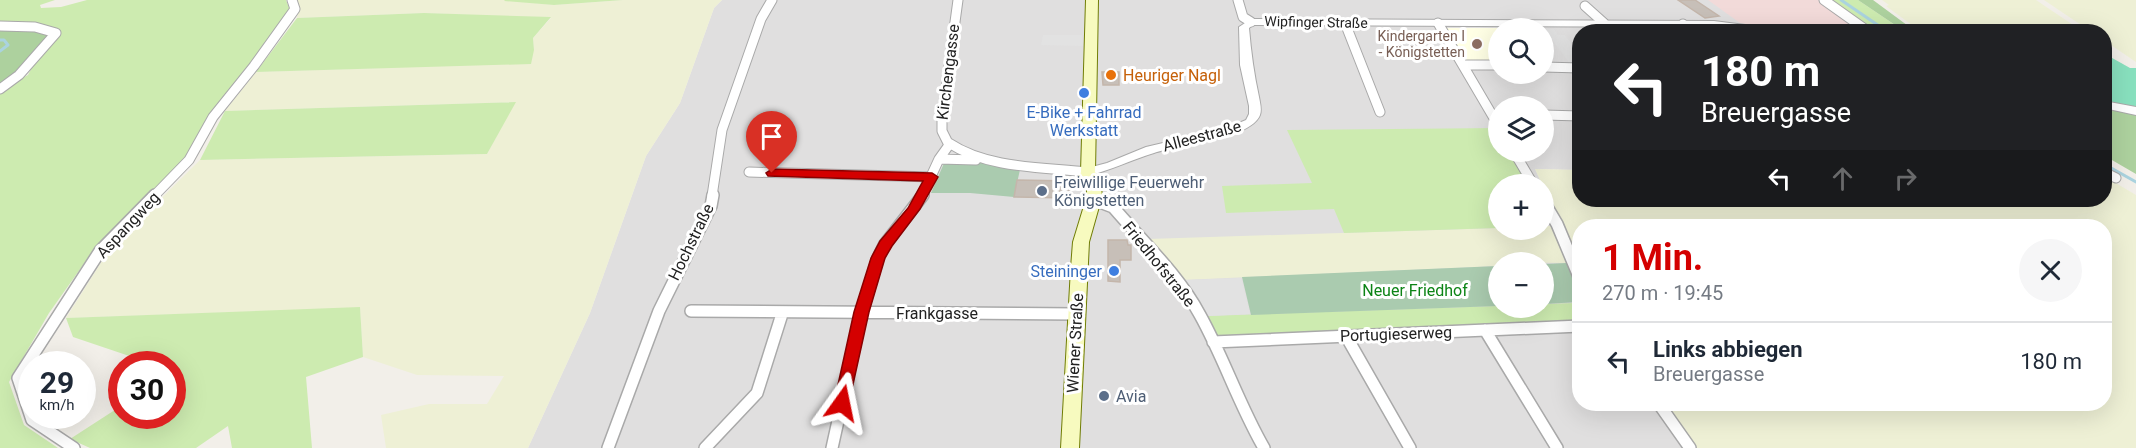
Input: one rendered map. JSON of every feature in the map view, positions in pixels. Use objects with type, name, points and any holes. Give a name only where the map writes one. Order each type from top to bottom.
[{"type":"main road","name":"Wiener Straße","points":[[1070,448],[1082,239],[1079,223],[1088,202],[1092,0]]},
{"type":"street","name":"Aspangweg","points":[[74,448],[32,420],[18,378],[100,251],[189,160],[213,117],[255,66],[295,9],[292,0]]},
{"type":"street","name":"Hochstraße","points":[[608,448],[664,300],[711,206],[722,130],[761,19],[772,0]]},
{"type":"street","name":"Kirchengasse","points":[[958,0],[942,117],[942,131],[949,143],[957,150],[983,159],[1088,172]]},
{"type":"street","points":[[1238,0],[1242,14],[1251,22]]},
{"type":"street","points":[[1824,0],[1858,24]]},
{"type":"street","points":[[1585,6],[1604,23]]},
{"type":"street","name":"Alleestraße","points":[[1088,172],[1111,166],[1150,150],[1231,131],[1250,122],[1255,114],[1255,106],[1247,71],[1244,27],[1251,22]]},
{"type":"street","name":"Wipfinger Straße","points":[[1251,22],[1620,24]]},
{"type":"street","points":[[1345,23],[1380,112]]},
{"type":"street","points":[[1438,23],[1488,103]]},
{"type":"street","points":[[0,26],[35,27],[56,33],[20,75],[0,89]]},
{"type":"street","points":[[1463,65],[1488,66]]},
{"type":"street","points":[[1554,67],[1572,68]]},
{"type":"street","points":[[2112,106],[2136,111]]},
{"type":"street","points":[[1554,115],[1572,116]]},
{"type":"street","name":"Kirchengasse","points":[[832,448],[862,312],[878,258],[885,244],[914,209],[949,143]]},
{"type":"street","points":[[939,159],[983,159]]},
{"type":"street","points":[[749,172],[932,177]]},
{"type":"street","points":[[2112,176],[2116,178]]},
{"type":"street","name":"Friedhofstraße","points":[[1088,202],[1105,203],[1113,207],[1165,268],[1199,313],[1247,422],[1264,448]]},
{"type":"street","points":[[1554,219],[1572,260]]},
{"type":"street","name":"Frankgasse","points":[[691,311],[782,314],[862,312],[1076,314]]},
{"type":"street","points":[[705,448],[757,393],[782,314]]},
{"type":"street","name":"Portugieserweg","points":[[1212,342],[1572,326]]},
{"type":"street","points":[[1485,330],[1557,448]]},
{"type":"street","points":[[1346,336],[1410,448]]},
{"type":"street","points":[[1664,411],[1690,448]]},
{"type":"shaded area","points":[[296,0],[505,0],[554,5],[623,0],[722,0],[714,8],[680,103],[646,156],[590,313],[528,448],[386,448],[381,415],[429,404],[487,404],[504,376],[417,375],[363,357],[360,308],[66,318],[109,250],[200,160],[487,154],[515,102],[225,111],[256,72],[381,68],[534,50],[533,38],[551,18],[424,13],[297,18]]},
{"type":"shaded area","points":[[722,0],[1820,0],[1855,24],[1572,24],[1572,170],[1535,169],[1537,174],[1488,174],[1488,240],[1554,240],[1554,210],[1572,250],[1572,411],[1662,411],[1688,448],[528,448],[590,313],[646,156],[680,103],[714,8]]},
{"type":"shaded area","points":[[1708,0],[1820,0],[1855,24],[1746,24],[1740,23]]},
{"type":"shaded area","points":[[1882,0],[2036,0],[2072,24],[1910,24],[1886,6],[1889,5]]},
{"type":"shaded area","points":[[2044,0],[2136,0],[2136,62],[2112,46],[2112,24],[2080,24]]},
{"type":"shaded area","name":"Kindergarten I - Königstetten","points":[[1446,28],[1488,28],[1488,62],[1464,60]]},
{"type":"shaded area","points":[[1554,29],[1558,35],[1565,35],[1572,45],[1572,65],[1554,42]]},
{"type":"shaded area","points":[[1043,35],[1082,35],[1083,46],[1041,45]]},
{"type":"shaded area","points":[[1535,169],[1572,170],[1572,207],[2112,207],[2112,182],[2114,182],[2136,195],[2136,448],[1697,448],[1671,411],[2112,411],[2112,219],[1572,219],[1572,250],[1554,210],[1554,174],[1537,174]]},
{"type":"shaded area","points":[[1554,226],[1567,263],[1554,263],[1554,252],[1488,252],[1488,266],[1183,280],[1148,239],[1488,228],[1488,240],[1554,240]]},
{"type":"shaded area","points":[[1241,278],[1250,314],[1208,316],[1183,280]]},
{"type":"green space","points":[[0,0],[55,0],[40,5],[41,8],[61,7],[87,0],[286,0],[290,10],[185,162],[88,258],[49,313],[27,351],[18,351],[18,366],[9,382],[18,408],[18,429],[30,429],[58,448],[0,448],[0,90],[28,75],[39,53],[60,32],[0,25]]},
{"type":"green space","points":[[505,0],[623,0],[554,5],[504,1]]},
{"type":"green space","points":[[1828,0],[1858,0],[1894,24],[1863,24]]},
{"type":"green space","points":[[1858,0],[1873,0],[1906,24],[1894,24]]},
{"type":"green space","points":[[424,13],[551,17],[533,38],[534,50],[531,64],[256,72],[297,18]]},
{"type":"green space","points":[[0,28],[26,29],[48,35],[13,76],[0,84]]},
{"type":"green space","points":[[2112,58],[2130,68],[2136,68],[2136,108],[2112,102]]},
{"type":"green space","points":[[516,102],[487,154],[200,160],[225,111]]},
{"type":"green space","points":[[2112,110],[2136,115],[2136,174],[2112,160]]},
{"type":"green space","points":[[1488,128],[1488,162],[1518,162],[1524,174],[1488,174],[1488,228],[1344,233],[1334,209],[1226,213],[1222,186],[1312,183],[1287,130]]},
{"type":"green space","points":[[945,161],[1021,165],[1014,197],[970,193],[931,193]]},
{"type":"green space","points":[[1567,263],[1572,274],[1572,302],[1554,303],[1554,264]]},
{"type":"green space","name":"Neuer Friedhof","points":[[1488,266],[1488,306],[1251,315],[1242,277]]},
{"type":"green space","points":[[1572,303],[1572,323],[1214,336],[1208,316],[1488,306],[1488,318],[1554,318],[1554,304]]},
{"type":"green space","points":[[360,307],[363,357],[306,377],[312,448],[232,448],[228,426],[196,448],[90,448],[70,439],[85,429],[96,429],[96,422],[108,414],[108,429],[186,429],[186,351],[114,351],[73,337],[66,318]]},
{"type":"building","points":[[1678,0],[1695,0],[1719,16],[1705,18]]},
{"type":"building","name":"Heuriger Nagl","points":[[1102,72],[1119,72],[1119,85],[1103,85]]},
{"type":"building","name":"Freiwillige Feuerwehr Königstetten","points":[[1017,180],[1070,181],[1069,198],[1014,197]]},
{"type":"building","name":"Steininger","points":[[1108,240],[1127,240],[1128,245],[1131,245],[1131,260],[1120,260],[1120,282],[1108,281]]},
{"type":"waterway","points":[[1841,0],[1876,24]]},
{"type":"waterway","points":[[0,40],[4,40],[8,45],[0,51]]},
{"type":"waterway","points":[[2112,168],[2136,182]]},
{"type":"place","name":"Kindergarten I - Königstetten","points":[[1477,44]]},
{"type":"place","name":"Heuriger Nagl","points":[[1111,75]]},
{"type":"place","name":"E-Bike + Fahrrad Werkstatt","points":[[1084,93]]},
{"type":"place","name":"Freiwillige Feuerwehr Königstetten","points":[[1042,191]]},
{"type":"place","name":"Steininger","points":[[1114,271]]},
{"type":"place","name":"Avia","points":[[1104,396]]},
{"type":"route","points":[[772,173],[932,177],[914,209],[885,244],[878,258],[862,312],[842,403]]}]
